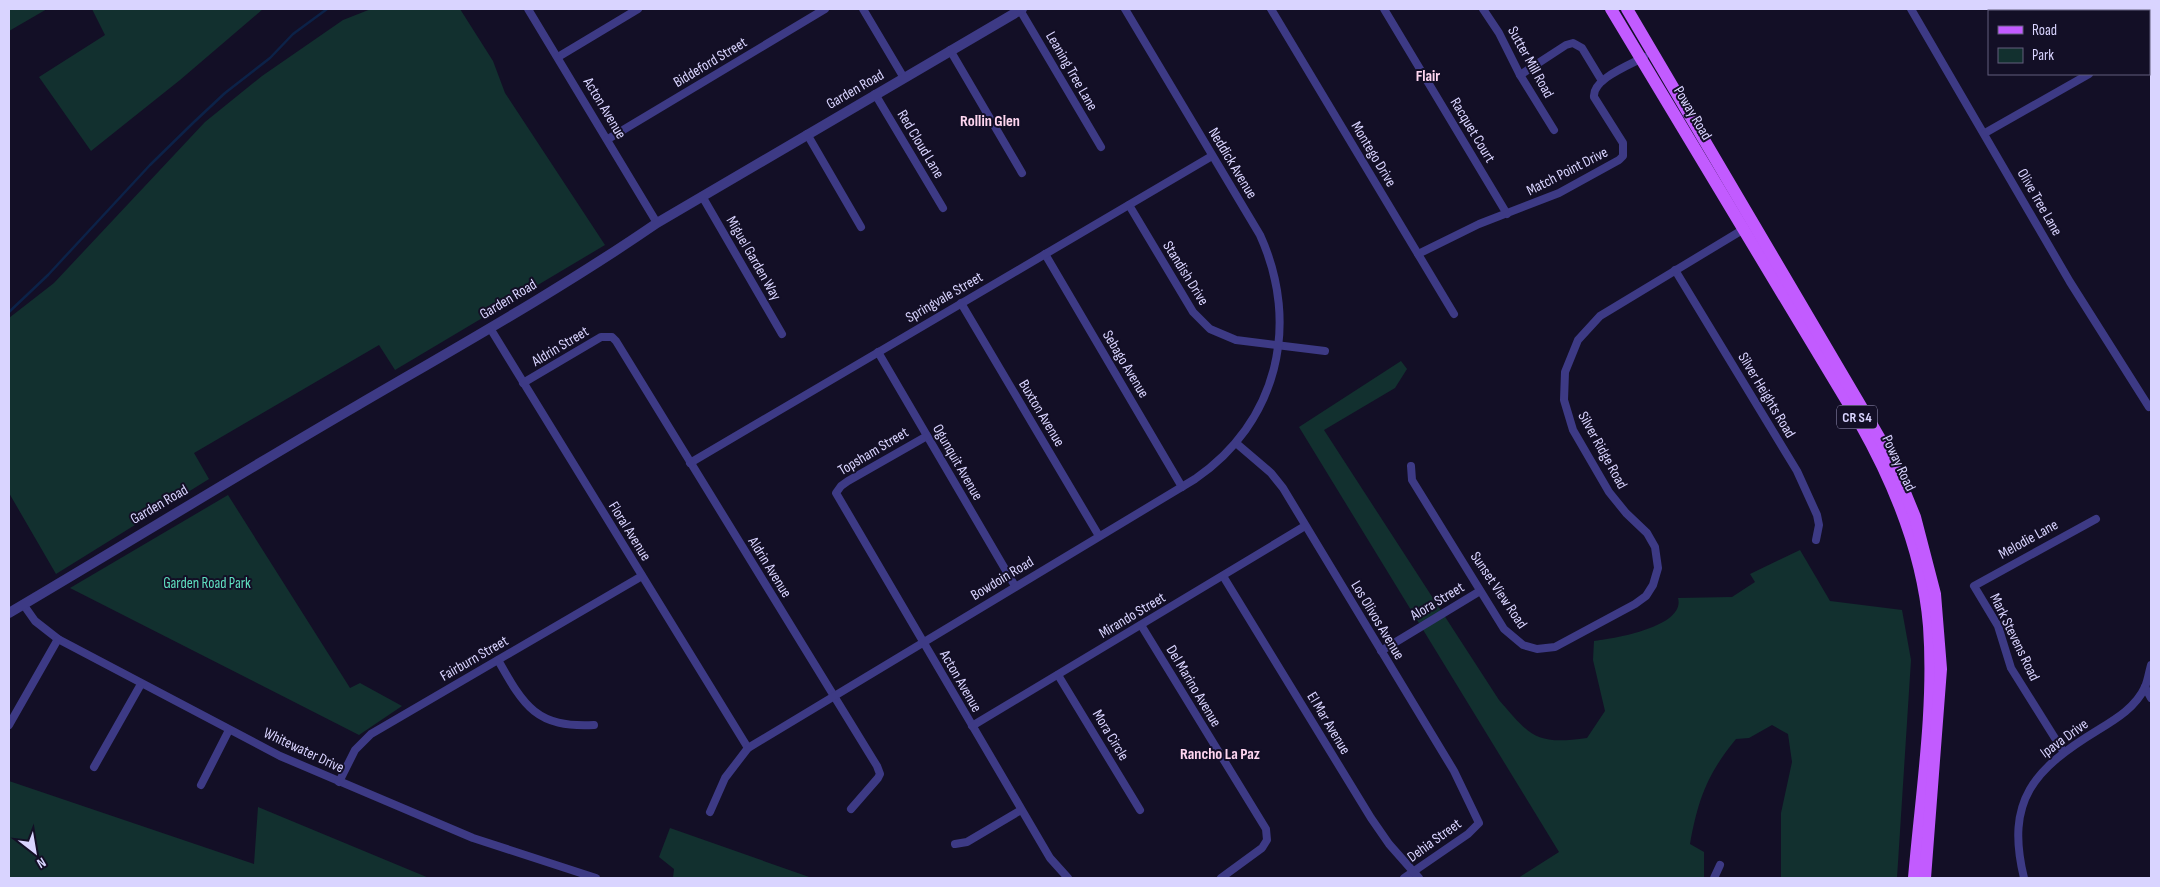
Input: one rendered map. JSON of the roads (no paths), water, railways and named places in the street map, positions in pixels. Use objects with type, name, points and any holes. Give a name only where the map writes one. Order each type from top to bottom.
[{"type":"main road","name":"Poway Road","points":[[1611,9],[1647,55],[1890,456],[1915,517],[1935,594],[1941,669],[1925,878]]},
{"type":"main road","name":"Poway Road","points":[[1627,9],[1647,55]]},
{"type":"main road","name":"Poway Road","points":[[1749,226],[1877,454],[1902,511],[1915,554],[1929,623],[1931,659],[1930,695],[1914,878]]},
{"type":"street","name":"Acton Avenue","points":[[528,9],[657,223]]},
{"type":"street","points":[[558,57],[638,9]]},
{"type":"street","name":"Biddeford Street","points":[[608,139],[825,9]]},
{"type":"street","points":[[863,9],[904,78]]},
{"type":"street","name":"Garden Road","points":[[9,613],[189,504],[490,328],[599,262],[657,223],[702,196],[1021,9]]},
{"type":"street","name":"Leaning Tree Lane","points":[[1021,9],[1100,146]]},
{"type":"street","name":"Neddick Avenue","points":[[1125,9],[1260,235],[1271,260],[1280,302],[1281,320],[1278,344]]},
{"type":"street","name":"Montego Drive","points":[[1271,9],[1454,314]]},
{"type":"street","name":"Racquet Court","points":[[1384,9],[1507,214]]},
{"type":"street","name":"Sutter Mill Road","points":[[1483,9],[1499,33],[1520,75],[1554,130]]},
{"type":"street","name":"Olive Tree Lane","points":[[1912,9],[2070,282],[2149,407]]},
{"type":"street","points":[[1520,75],[1566,45],[1573,43],[1582,48],[1602,81],[1647,55]]},
{"type":"street","points":[[950,50],[1022,173]]},
{"type":"street","points":[[1985,133],[2087,75]]},
{"type":"street","name":"Match Point Drive","points":[[1418,254],[1466,230],[1559,193],[1614,164],[1623,156],[1623,144],[1594,97],[1594,88],[1602,81]]},
{"type":"street","name":"Red Cloud Lane","points":[[875,94],[943,208]]},
{"type":"street","points":[[807,134],[861,227]]},
{"type":"street","name":"Springvale Street","points":[[690,463],[1212,156]]},
{"type":"street","name":"Miguel Garden Way","points":[[702,196],[782,334]]},
{"type":"street","name":"Standish Drive","points":[[1129,205],[1193,312],[1210,329],[1236,340],[1325,351]]},
{"type":"street","name":"Silver Ridge Road","points":[[1635,604],[1646,596],[1656,580],[1658,568],[1657,552],[1647,534],[1609,492],[1577,438],[1566,412],[1564,380],[1573,348],[1595,320],[1749,226]]},
{"type":"street","name":"Sebago Avenue","points":[[1045,254],[1182,487]]},
{"type":"street","name":"Silver Heights Road","points":[[1675,270],[1797,471],[1817,515],[1819,526],[1816,540]]},
{"type":"street","name":"Buxton Avenue","points":[[961,304],[1099,536]]},
{"type":"street","name":"Floral Avenue","points":[[490,328],[748,748]]},
{"type":"street","name":"Aldrin Street","points":[[523,384],[602,337],[612,337]]},
{"type":"street","name":"Aldrin Avenue","points":[[612,337],[878,766],[880,774],[851,809]]},
{"type":"street","name":"Bowdoin Road","points":[[710,812],[725,778],[748,748],[1208,470],[1236,443],[1255,418],[1266,397],[1278,344]]},
{"type":"street","name":"Ogunquit Avenue","points":[[878,352],[1015,586]]},
{"type":"street","name":"Topsham Street","points":[[836,493],[848,481],[927,436]]},
{"type":"street","name":"Los Olivos Avenue","points":[[1236,443],[1277,480],[1459,780],[1479,823]]},
{"type":"street","name":"Sunset View Road","points":[[1411,466],[1412,480],[1480,591],[1508,634],[1523,645],[1537,648],[1559,646],[1635,604]]},
{"type":"street","name":"Acton Avenue","points":[[836,493],[1021,810],[1050,858],[1068,878]]},
{"type":"street","name":"Melodie Lane","points":[[1974,586],[2096,519]]},
{"type":"street","name":"Mirando Street","points":[[972,726],[1305,526]]},
{"type":"street","name":"Fairburn Street","points":[[339,782],[355,750],[371,734],[642,576]]},
{"type":"street","name":"El Mar Avenue","points":[[1223,576],[1371,818],[1416,875]]},
{"type":"street","name":"Mark Stevens Road","points":[[1974,586],[1998,626],[2011,668],[2063,751]]},
{"type":"street","name":"Alora Street","points":[[1382,651],[1480,591]]},
{"type":"street","name":"Whitewater Drive","points":[[23,604],[35,621],[58,639],[229,730],[339,782],[473,838],[596,878]]},
{"type":"street","name":"Del Marino Avenue","points":[[1141,625],[1266,829],[1267,840],[1262,848],[1221,878]]},
{"type":"street","points":[[9,725],[58,639]]},
{"type":"street","points":[[498,660],[522,700],[539,715],[574,725],[594,725]]},
{"type":"street","name":"Ipava Drive","points":[[2024,878],[2018,849],[2020,817],[2034,783],[2042,771],[2063,751],[2118,718],[2145,687],[2151,665]]},
{"type":"street","name":"Mora Circle","points":[[1058,675],[1140,810]]},
{"type":"street","points":[[94,767],[141,684]]},
{"type":"street","points":[[2145,687],[2151,698]]},
{"type":"street","points":[[201,785],[229,730]]},
{"type":"street","points":[[955,844],[967,842],[1021,810]]},
{"type":"street","name":"Dehia Street","points":[[1404,878],[1416,875],[1479,823]]},
{"type":"street","points":[[1714,878],[1720,865]]},
{"type":"waterway","points":[[9,312],[48,275],[150,165],[194,122],[225,93],[270,58],[293,34],[327,9]]},
{"type":"district","name":"Flair","points":[[1428,75]]},
{"type":"district","name":"Rollin Glen","points":[[990,120]]},
{"type":"district","name":"Rancho La Paz","points":[[1220,753]]},
{"type":"park label","name":"Garden Road Park","points":[[207,583]]}]
